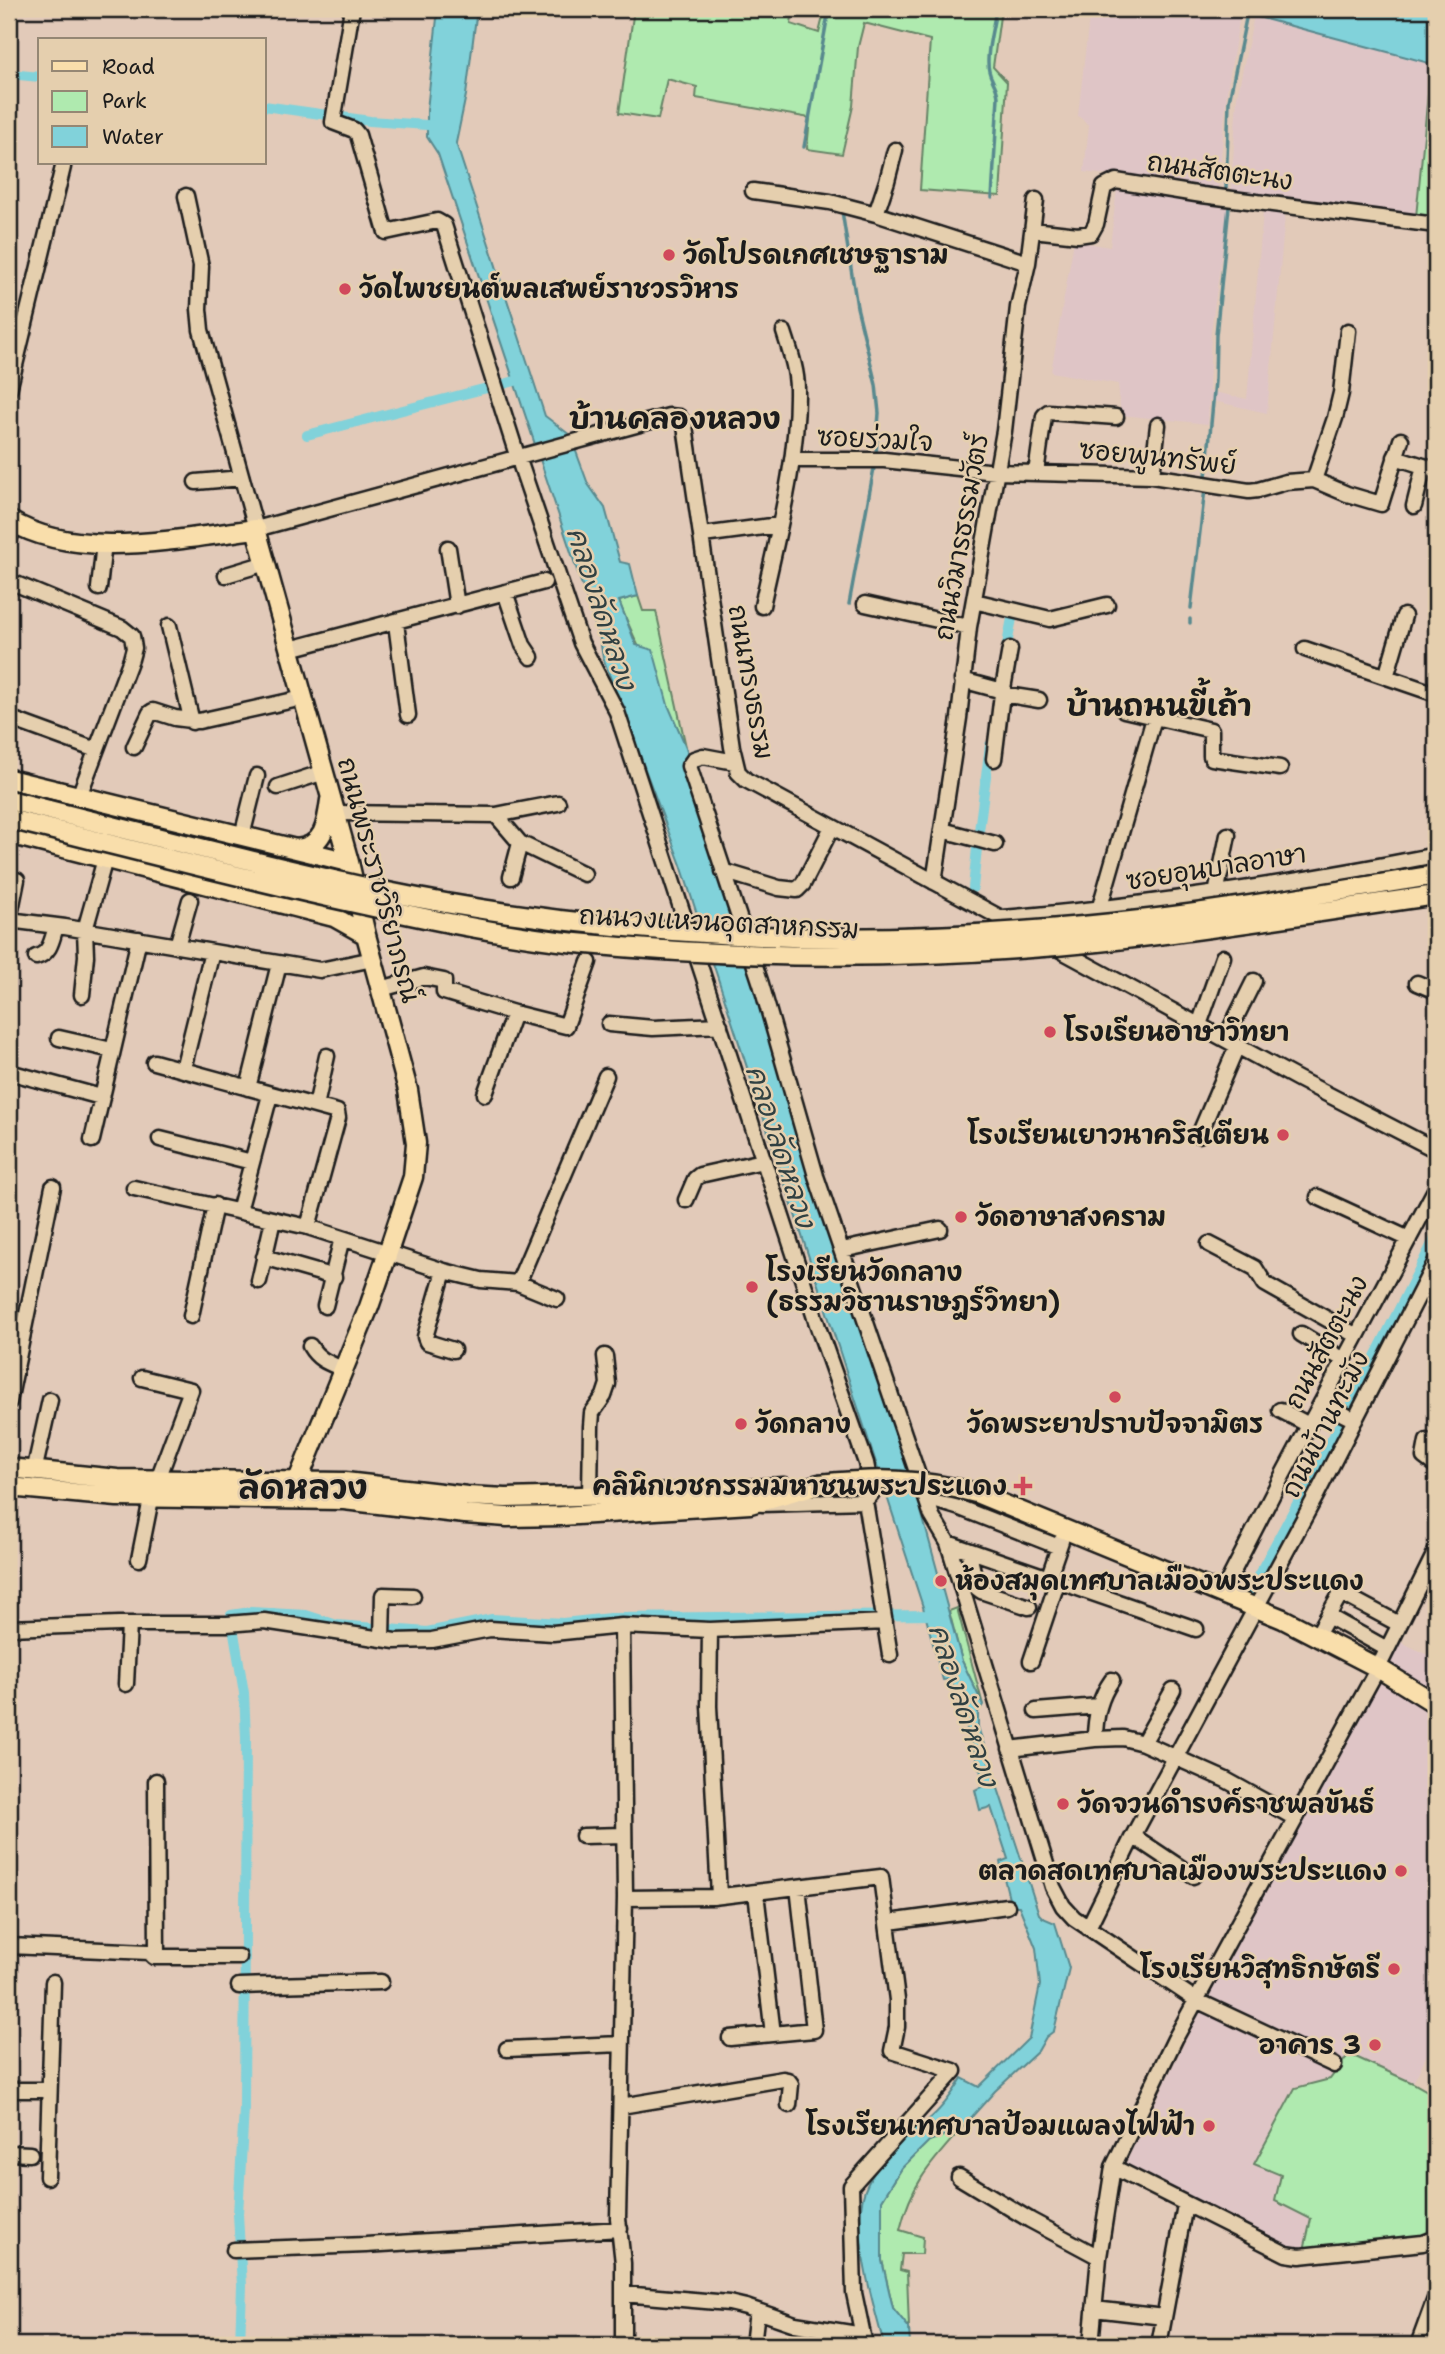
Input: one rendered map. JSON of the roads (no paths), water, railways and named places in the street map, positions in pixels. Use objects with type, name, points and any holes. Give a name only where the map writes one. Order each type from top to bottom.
[{"type":"main road","points":[[11,528],[42,536],[104,543],[132,543],[256,529]]},
{"type":"main road","name":"ถนนพระราชวิริยาภรณ์","points":[[256,529],[349,862],[408,1090],[416,1143],[413,1177],[388,1254],[298,1479],[295,1499]]},
{"type":"main road","points":[[9,779],[349,862]]},
{"type":"main road","points":[[296,849],[307,848],[317,842],[323,831],[331,795]]},
{"type":"main road","name":"ถนนวงแหวนอุตสาหกรรม","points":[[9,800],[385,891],[506,912],[623,926],[736,935],[947,936],[1060,929],[1152,919],[1436,875]]},
{"type":"main road","name":"ถนนวงแหวนอุตสาหกรรม","points":[[9,819],[434,921],[572,943],[778,956],[874,956],[1023,948],[1152,935],[1436,895]]},
{"type":"main road","points":[[9,834],[334,917],[366,935]]},
{"type":"main road","points":[[276,902],[318,911],[330,910],[339,904],[344,884],[335,867],[320,856]]},
{"type":"main road","points":[[9,1468],[91,1477],[298,1479],[506,1498],[590,1497],[819,1485],[868,1479],[929,1482],[976,1493],[1256,1607],[1378,1668],[1436,1704]]},
{"type":"main road","points":[[220,1480],[221,1500]]},
{"type":"main road","points":[[9,1487],[78,1495],[151,1499],[344,1500],[507,1517],[750,1504],[819,1485]]},
{"type":"street","points":[[352,9],[333,122],[355,130],[358,135],[386,232],[437,221],[444,225],[581,643],[617,712],[763,1161],[866,1463],[872,1493],[865,1500],[784,1505],[750,1504]]},
{"type":"street","points":[[876,214],[895,149]]},
{"type":"street","points":[[9,390],[64,167]]},
{"type":"street","name":"ถนนสัตตะนง","points":[[1033,230],[1079,235],[1091,233],[1096,224],[1104,187],[1116,181],[1216,197],[1436,225]]},
{"type":"street","points":[[754,191],[830,202],[876,214],[1028,263]]},
{"type":"street","points":[[186,196],[201,267],[201,330],[256,529]]},
{"type":"street","name":"ถนนวิมารธรรมวัตร์","points":[[934,882],[959,718],[969,627],[1004,431],[1018,307],[1028,263],[1036,200]]},
{"type":"street","points":[[1314,480],[1341,393],[1348,331]]},
{"type":"street","name":"ซอยร่วมใจ","points":[[762,606],[793,460],[797,388],[795,370],[784,332]]},
{"type":"street","points":[[1036,473],[1044,416],[1048,412],[1115,416]]},
{"type":"street","name":"ถนนทรงธรรม","points":[[256,529],[669,416],[679,417],[685,426],[703,535],[735,762],[738,772],[746,780],[1436,1150]]},
{"type":"street","points":[[1152,476],[1158,425]]},
{"type":"street","name":"ซอยพูนทรัพย์","points":[[996,472],[1152,476],[1248,491],[1286,482],[1314,480],[1381,504],[1401,440]]},
{"type":"street","points":[[1395,457],[1430,468],[1414,506]]},
{"type":"street","name":"ซอยร่วมใจ","points":[[793,460],[884,460],[996,472]]},
{"type":"street","points":[[196,482],[242,478]]},
{"type":"street","points":[[703,535],[779,525]]},
{"type":"street","points":[[99,588],[104,543]]},
{"type":"street","points":[[448,548],[457,606]]},
{"type":"street","points":[[226,575],[266,563]]},
{"type":"street","points":[[9,581],[122,628],[132,636],[134,648],[79,796]]},
{"type":"street","points":[[290,649],[544,582]]},
{"type":"street","points":[[505,592],[523,645],[531,657]]},
{"type":"street","points":[[974,601],[1026,611],[1039,618],[1050,619],[1107,605]]},
{"type":"street","points":[[864,604],[969,627]]},
{"type":"street","points":[[1386,677],[1405,616]]},
{"type":"street","points":[[396,623],[408,715]]},
{"type":"street","points":[[169,626],[192,722]]},
{"type":"street","points":[[994,759],[1010,649]]},
{"type":"street","points":[[1305,649],[1436,694]]},
{"type":"street","points":[[962,680],[999,690],[1002,694],[1039,700]]},
{"type":"street","points":[[134,747],[153,711],[192,722],[303,698]]},
{"type":"street","points":[[1124,710],[1212,731],[1212,758],[1280,768]]},
{"type":"street","points":[[1100,910],[1154,718]]},
{"type":"street","points":[[14,720],[96,750]]},
{"type":"street","points":[[735,762],[704,756],[694,759],[689,766],[761,984],[816,1177],[932,1516],[948,1543],[1053,1887],[1063,1906],[1074,1918],[1196,2000],[1334,2065]]},
{"type":"street","points":[[278,787],[324,772]]},
{"type":"street","points":[[242,836],[257,776]]},
{"type":"street","points":[[336,813],[496,815],[558,803]]},
{"type":"street","points":[[496,815],[520,843],[584,874]]},
{"type":"street","points":[[723,871],[779,888],[797,890],[803,884],[832,827]]},
{"type":"street","points":[[942,830],[995,844]]},
{"type":"street","points":[[1216,894],[1228,835]]},
{"type":"street","points":[[511,877],[520,843]]},
{"type":"street","name":"ซอยอุนบาลอาษา","points":[[1001,918],[1100,910],[1216,894],[1436,855]]},
{"type":"street","points":[[82,995],[86,956],[85,930],[105,859]]},
{"type":"street","points":[[17,880],[9,920],[85,930],[320,970],[373,959]]},
{"type":"street","points":[[177,946],[190,900]]},
{"type":"street","points":[[36,957],[43,955],[49,948],[56,926]]},
{"type":"street","points":[[92,1140],[139,939]]},
{"type":"street","points":[[183,1069],[212,952]]},
{"type":"street","points":[[1199,1025],[1223,957]]},
{"type":"street","points":[[381,989],[426,977],[444,981],[444,992],[566,1026],[589,962]]},
{"type":"street","points":[[248,1088],[279,964]]},
{"type":"street","points":[[1199,1135],[1254,981]]},
{"type":"street","points":[[1417,983],[1436,991]]},
{"type":"street","points":[[485,1094],[514,1013]]},
{"type":"street","points":[[609,1024],[653,1028],[720,1025]]},
{"type":"street","points":[[59,1038],[112,1050]]},
{"type":"street","points":[[316,1106],[327,1056]]},
{"type":"street","points":[[154,1062],[339,1114],[308,1227]]},
{"type":"street","points":[[9,1072],[101,1097]]},
{"type":"street","points":[[518,1283],[606,1076]]},
{"type":"street","points":[[239,1211],[270,1095]]},
{"type":"street","points":[[160,1139],[252,1162]]},
{"type":"street","points":[[686,1200],[700,1175],[763,1161]]},
{"type":"street","points":[[9,1402],[54,1187]]},
{"type":"street","points":[[134,1188],[308,1227],[444,1271],[492,1282],[518,1283],[557,1299]]},
{"type":"street","name":"ถนนสัตตะนง","points":[[1222,1594],[1436,1188]]},
{"type":"street","points":[[1318,1197],[1409,1239]]},
{"type":"street","points":[[191,1316],[215,1205]]},
{"type":"street","points":[[259,1281],[272,1220]]},
{"type":"street","points":[[842,1250],[940,1229]]},
{"type":"street","points":[[325,1306],[342,1238]]},
{"type":"street","points":[[1209,1244],[1255,1268],[1265,1284],[1357,1336]]},
{"type":"street","points":[[264,1256],[334,1277]]},
{"type":"street","name":"ถนนบ้านทะมัง","points":[[1088,1928],[1133,1836],[1256,1607],[1347,1416],[1436,1261]]},
{"type":"street","points":[[444,1271],[425,1337],[428,1342],[453,1350]]},
{"type":"street","points":[[1422,1289],[1436,1299]]},
{"type":"street","points":[[1301,1334],[1344,1360]]},
{"type":"street","points":[[310,1346],[323,1361],[344,1369]]},
{"type":"street","points":[[590,1497],[592,1413],[604,1396],[608,1384],[606,1356]]},
{"type":"street","points":[[142,1378],[191,1390],[158,1479]]},
{"type":"street","points":[[34,1472],[50,1400]]},
{"type":"street","points":[[1321,1403],[1347,1416]]},
{"type":"street","points":[[1280,1410],[1309,1425]]},
{"type":"street","points":[[1427,1441],[1424,1457],[1436,1466]]},
{"type":"street","points":[[927,1498],[960,1508],[1059,1547]]},
{"type":"street","points":[[139,1559],[151,1499]]},
{"type":"street","points":[[865,1500],[890,1655]]},
{"type":"street","points":[[1031,1661],[1054,1578],[1059,1547],[1066,1529]]},
{"type":"street","points":[[948,1543],[1196,1629]]},
{"type":"street","points":[[968,1550],[976,1588],[1029,1607]]},
{"type":"street","points":[[1091,2345],[1113,2168],[1196,2000],[1378,1668],[1399,1624],[1430,1578],[1436,1551]]},
{"type":"street","points":[[1316,1637],[1341,1593],[1399,1624]]},
{"type":"street","points":[[382,1632],[383,1595],[413,1596]]},
{"type":"street","points":[[9,1628],[264,1621],[382,1632],[432,1640],[490,1629],[553,1633],[621,1626],[710,1630],[884,1614]]},
{"type":"street","points":[[1328,1616],[1387,1649]]},
{"type":"street","points":[[126,1684],[129,1624]]},
{"type":"street","points":[[621,1626],[625,1898],[618,2218],[621,2229],[622,2345]]},
{"type":"street","points":[[710,1630],[709,1706],[719,1896]]},
{"type":"street","points":[[1095,1739],[1099,1706],[1112,1680]]},
{"type":"street","points":[[1143,1742],[1173,1690]]},
{"type":"street","points":[[1036,1712],[1099,1706]]},
{"type":"street","points":[[1010,1749],[1095,1739],[1123,1738],[1143,1742],[1226,1780],[1295,1818]]},
{"type":"street","points":[[156,1781],[158,1957]]},
{"type":"street","points":[[583,1836],[624,1835]]},
{"type":"street","points":[[1133,1836],[1193,1876]]},
{"type":"street","points":[[623,2294],[648,2298],[707,2300],[864,2340],[854,2292],[851,2186],[954,2071],[892,2050],[897,2027],[897,2000],[889,1922],[881,1878],[719,1896],[625,1898]]},
{"type":"street","points":[[730,2038],[814,2029],[799,1887]]},
{"type":"street","points":[[755,1893],[774,2034]]},
{"type":"street","points":[[889,1922],[1007,1906]]},
{"type":"street","points":[[9,1946],[149,1952],[158,1957],[239,1957]]},
{"type":"street","points":[[47,2177],[53,1982]]},
{"type":"street","points":[[244,1986],[381,1982]]},
{"type":"street","points":[[507,2049],[621,2044]]},
{"type":"street","points":[[621,2106],[783,2080],[788,2080],[791,2084],[789,2105]]},
{"type":"street","points":[[9,2090],[49,2090]]},
{"type":"street","points":[[9,2153],[30,2154]]},
{"type":"street","points":[[1113,2168],[1286,2254],[1300,2256],[1423,2243],[1436,2238]]},
{"type":"street","points":[[959,2177],[1030,2220],[1100,2257]]},
{"type":"street","points":[[1159,2345],[1185,2204]]},
{"type":"street","points":[[239,2250],[621,2229]]},
{"type":"street","points":[[1418,2345],[1436,2296]]},
{"type":"street","points":[[1094,2309],[1164,2317]]},
{"type":"street","points":[[754,2345],[757,2311]]},
{"type":"water","name":"คลองลัดหลวง","points":[[438,9],[477,9],[466,95],[456,143],[545,416],[570,435],[588,484],[605,508],[620,562],[630,564],[638,596],[619,601],[636,645],[653,650],[668,705],[686,747],[700,810],[925,1509],[921,1511],[962,1661],[983,1705],[978,1712],[978,1727],[1039,1914],[1055,1923],[1069,1968],[1054,2031],[1046,2037],[1038,2051],[995,2091],[961,2129],[929,2141],[902,2168],[882,2200],[882,2261],[893,2308],[909,2328],[910,2345],[884,2345],[862,2251],[863,2197],[875,2172],[887,2156],[908,2133],[938,2111],[962,2078],[979,2087],[1029,2038],[1040,1985],[1036,1948],[1019,1906],[1011,1906],[1000,1862],[1008,1859],[991,1807],[980,1810],[975,1790],[985,1785],[951,1679],[943,1680],[923,1607],[681,865],[603,658],[600,639],[438,154],[427,137],[427,110]]},
{"type":"water","points":[[1254,9],[1436,9],[1436,65],[1254,16]]},
{"type":"waterway","points":[[804,147],[829,9]]},
{"type":"waterway","points":[[992,198],[998,97],[989,71],[988,57],[996,9]]},
{"type":"waterway","points":[[1226,189],[1229,101],[1248,9]]},
{"type":"waterway","points":[[9,74],[38,77]]},
{"type":"waterway","points":[[266,106],[370,121],[441,126]]},
{"type":"waterway","points":[[1206,477],[1229,207]]},
{"type":"waterway","points":[[842,211],[857,307],[876,385],[879,413],[876,454]]},
{"type":"waterway","points":[[504,384],[522,379]]},
{"type":"waterway","points":[[307,435],[487,388]]},
{"type":"waterway","points":[[849,604],[874,468]]},
{"type":"waterway","points":[[1191,608],[1205,489]]},
{"type":"waterway","points":[[1005,655],[1013,613]]},
{"type":"waterway","points":[[979,831],[990,745]]},
{"type":"waterway","points":[[973,888],[977,848]]},
{"type":"waterway","points":[[1251,1589],[1350,1406],[1436,1236]]},
{"type":"waterway","name":"คลองลัดหลวง","points":[[240,2345],[242,2286],[238,2214],[244,2109],[246,1737],[244,1693],[231,1615],[251,1612],[306,1615],[337,1625],[427,1632],[492,1619],[563,1623],[610,1618],[934,1615]]},
{"type":"place","name":"วัดโปรดเกศเชษฐาราม","points":[[669,255]]},
{"type":"place","name":"วัดไพชยนต์พลเสพย์ราชวรวิหาร","points":[[345,289]]},
{"type":"place","name":"โรงเรียนอาษาวิทยา","points":[[1050,1032]]},
{"type":"place","name":"โรงเรียนเยาวนาคริสเตียน","points":[[1283,1135]]},
{"type":"place","name":"วัดอาษาสงคราม","points":[[961,1217]]},
{"type":"place","name":"โรงเรียนวัดกลาง (ธรรมวิธานราษฎร์วิทยา)","points":[[752,1287]]},
{"type":"place","name":"วัดพระยาปราบปัจจามิตร","points":[[1115,1397]]},
{"type":"place","name":"วัดกลาง","points":[[741,1424]]},
{"type":"place","name":"คลินิกเวชกรรมมหาชนพระประแดง","points":[[1023,1486]]},
{"type":"place","name":"ห้องสมุดเทศบาลเมืองพระประแดง","points":[[941,1581]]},
{"type":"place","name":"วัดจวนดำรงค์ราชพลขันธ์","points":[[1063,1804]]},
{"type":"place","name":"ตลาดสดเทศบาลเมืองพระประแดง","points":[[1401,1871]]},
{"type":"place","name":"โรงเรียนวิสุทธิกษัตรี","points":[[1394,1969]]},
{"type":"place","name":"อาคาร 3","points":[[1375,2045]]},
{"type":"place","name":"โรงเรียนเทศบาลป้อมแผลงไฟฟ้า","points":[[1209,2126]]},
{"type":"district","name":"บ้านคลองหลวง","points":[[675,419]]},
{"type":"district","name":"บ้านถนนขี้เถ้า","points":[[1159,706]]},
{"type":"district","name":"ลัดหลวง","points":[[303,1487]]}]
